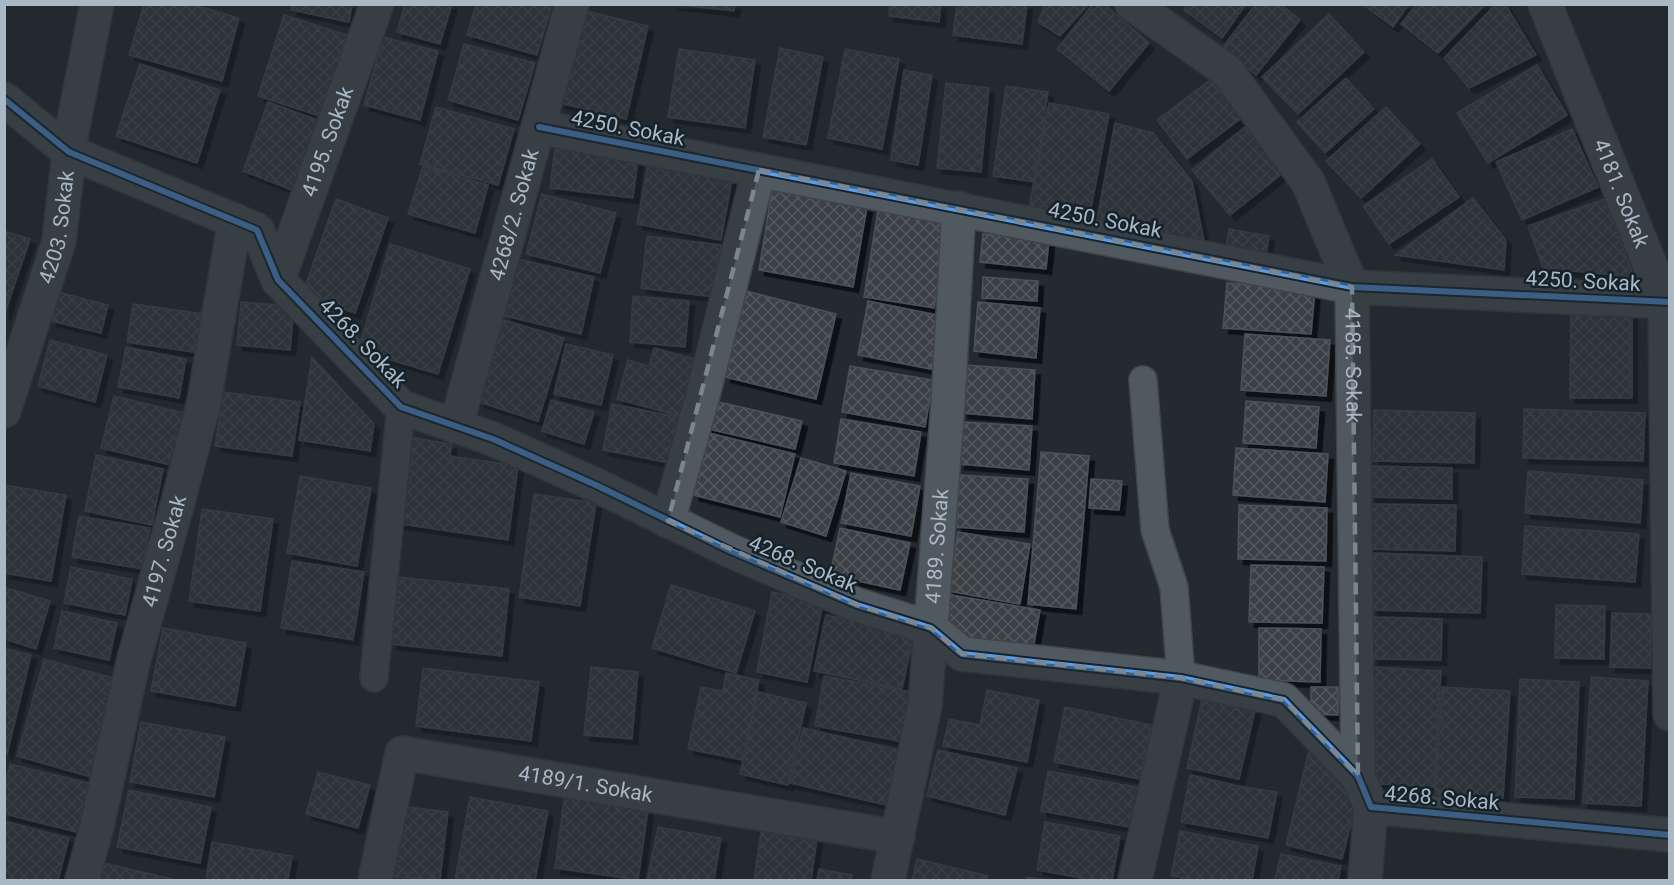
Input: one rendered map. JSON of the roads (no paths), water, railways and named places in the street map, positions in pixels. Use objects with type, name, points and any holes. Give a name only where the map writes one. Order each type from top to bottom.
[{"type":"street","name":"4203. Sokak","points":[[4,411],[59,242],[69,152],[97,4]]},
{"type":"street","name":"4195. Sokak","points":[[278,280],[377,4]]},
{"type":"street","name":"4268/2. Sokak","points":[[456,426],[572,4]]},
{"type":"street","name":"4185. Sokak","points":[[1132,4],[1227,71],[1308,182],[1352,286],[1358,776]]},
{"type":"street","name":"4181. Sokak","points":[[1545,4],[1667,302],[1670,714]]},
{"type":"street","name":"4268. Sokak","points":[[4,99],[69,152],[257,230],[278,280],[401,407],[493,438],[598,486],[730,551],[857,605],[931,628],[962,654],[1181,678],[1284,700],[1358,776],[1371,807],[1670,835]]},
{"type":"street","name":"4250. Sokak","points":[[539,127],[1352,286],[1667,302]]},
{"type":"street","points":[[668,521],[704,391],[759,170]]},
{"type":"street","name":"4189. Sokak","points":[[888,880],[925,705],[948,403],[959,208]]},
{"type":"street","name":"4197. Sokak","points":[[82,880],[97,826],[133,663],[204,402],[235,220]]},
{"type":"street","points":[[1135,880],[1181,678]]},
{"type":"street","name":"4189/1. Sokak","points":[[375,880],[402,753],[898,837]]},
{"type":"street","points":[[1365,880],[1371,807]]},
{"type":"lane","points":[[1143,380],[1155,530],[1174,587],[1181,678]]},
{"type":"lane","points":[[374,678],[401,407]]}]
